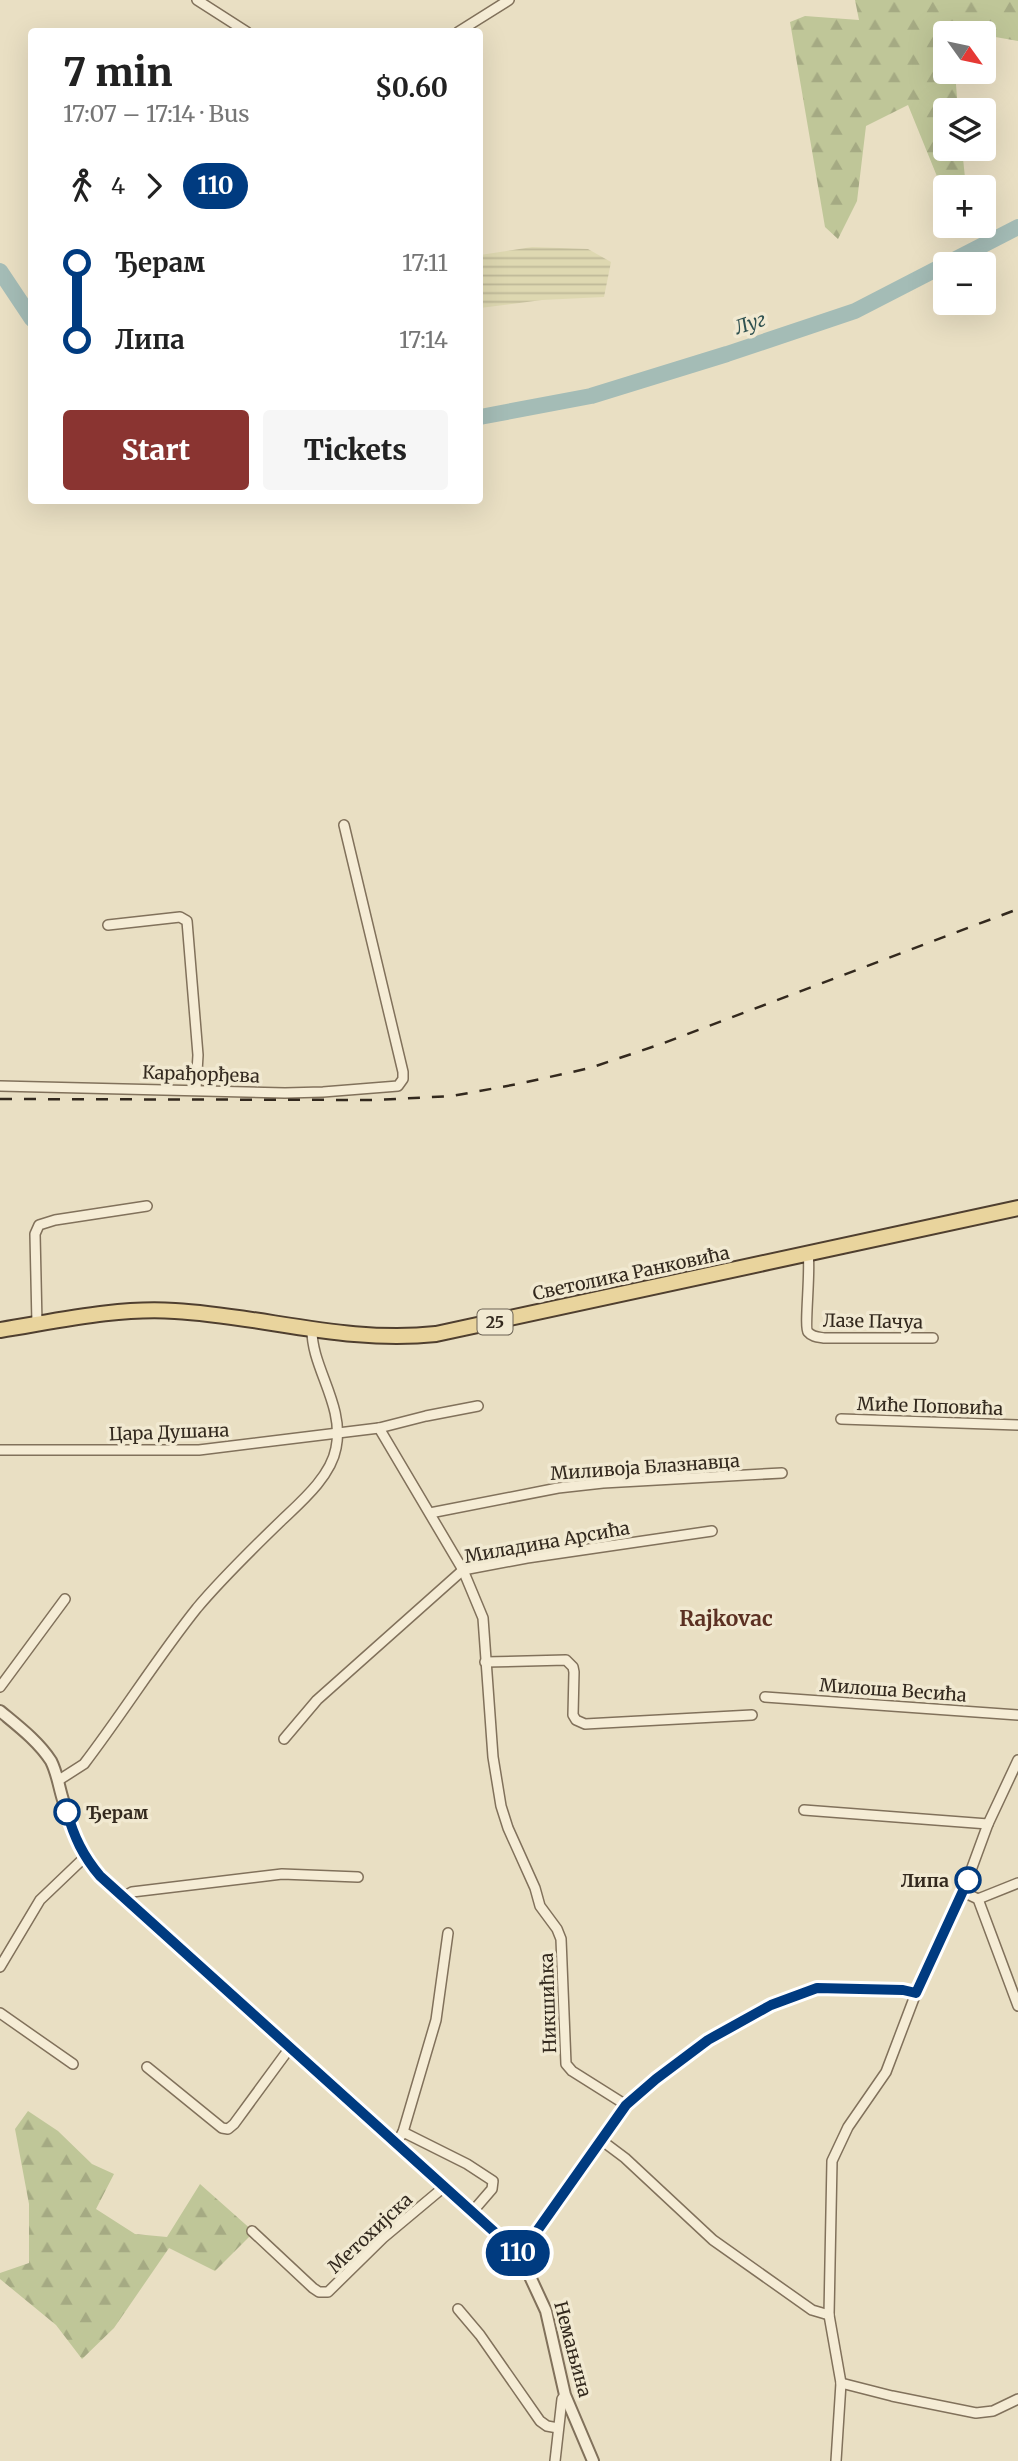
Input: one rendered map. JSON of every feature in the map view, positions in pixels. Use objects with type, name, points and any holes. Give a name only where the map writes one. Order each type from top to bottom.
[{"type":"main road","name":"Светолика Ранковића","points":[[0,1331],[119,1312],[162,1310],[203,1313],[377,1337],[436,1334],[1018,1208]]},
{"type":"street","points":[[197,0],[241,28]]},
{"type":"street","points":[[464,28],[509,0]]},
{"type":"street","name":"Карађорђева","points":[[0,1086],[323,1092],[395,1087],[400,1084],[403,1072],[344,825]]},
{"type":"street","points":[[108,925],[180,917],[187,921],[198,1055],[196,1089]]},
{"type":"street","points":[[37,1324],[34,1263],[37,1228],[43,1223],[55,1220],[147,1206]]},
{"type":"street","name":"Лазе Пачуа","points":[[808,1254],[810,1286],[806,1328],[812,1335],[824,1338],[933,1338]]},
{"type":"street","points":[[59,1780],[84,1763],[197,1608],[320,1479],[332,1462],[338,1433],[312,1329]]},
{"type":"street","name":"Цара Душана","points":[[0,1450],[199,1450],[379,1428],[414,1418],[478,1406]]},
{"type":"street","name":"Миће Поповића","points":[[841,1419],[1018,1424]]},
{"type":"street","points":[[379,1428],[463,1570],[483,1618],[485,1662],[566,1660],[574,1672],[573,1715],[576,1720],[585,1724],[752,1716]]},
{"type":"street","name":"Миливоја Блазнавца","points":[[430,1513],[558,1488],[603,1483],[782,1474]]},
{"type":"street","name":"Миладина Арсића","points":[[284,1739],[317,1700],[463,1570],[712,1531]]},
{"type":"street","points":[[0,1687],[65,1599]]},
{"type":"street","name":"Никшићка","points":[[485,1662],[493,1757],[501,1807],[540,1906],[561,1939],[566,2064],[572,2071],[626,2105]]},
{"type":"street","name":"Милоша Весића","points":[[765,1697],[1018,1715]]},
{"type":"street","name":"Немањина","points":[[0,1711],[42,1750],[59,1780],[69,1823],[85,1857],[122,1897],[520,2255],[546,2311],[565,2395],[593,2461]]},
{"type":"street","points":[[847,2461],[836,2458],[841,2382],[829,2315],[832,2161],[848,2127],[886,2072],[916,1993],[963,1892],[988,1824],[1018,1760]]},
{"type":"street","points":[[804,1810],[988,1824]]},
{"type":"street","points":[[1,1965],[40,1900],[85,1857]]},
{"type":"street","points":[[122,1897],[132,1892],[282,1874],[358,1877]]},
{"type":"street","points":[[978,1899],[1018,1883]]},
{"type":"street","points":[[963,1892],[978,1899],[1018,2006]]},
{"type":"street","points":[[396,2144],[403,2132],[436,2020],[448,1933]]},
{"type":"street","points":[[520,2255],[626,2105],[708,2040],[771,2005],[799,1993],[831,1987],[916,1993]]},
{"type":"street","points":[[0,2013],[73,2064]]},
{"type":"street","points":[[147,2067],[222,2128],[228,2129],[289,2049]]},
{"type":"street","points":[[403,2132],[467,2164],[493,2181],[492,2189],[473,2211]]},
{"type":"street","points":[[601,2140],[625,2158],[713,2240],[805,2305],[820,2314],[829,2315]]},
{"type":"street","name":"Метохијска","points":[[252,2231],[313,2288],[319,2292],[328,2292],[383,2238],[444,2187]]},
{"type":"street","points":[[458,2309],[480,2335],[540,2421],[547,2426],[558,2428]]},
{"type":"street","points":[[841,2382],[892,2396],[976,2413],[993,2411],[1018,2399]]},
{"type":"street","points":[[555,2461],[562,2399],[565,2395]]},
{"type":"shaded area","points":[[532,247],[588,249],[611,262],[604,297],[542,300],[483,308],[483,255]]},
{"type":"green space","points":[[855,0],[1018,0],[1018,41],[996,37],[996,21],[933,21],[933,84],[956,84],[957,98],[933,98],[933,161],[963,161],[965,175],[936,175],[908,105],[866,126],[857,201],[838,239],[825,227],[790,22],[805,16],[859,20]]},
{"type":"green space","points":[[28,2111],[58,2131],[92,2164],[114,2174],[96,2209],[135,2234],[167,2237],[200,2184],[254,2232],[215,2271],[169,2248],[114,2328],[82,2359],[56,2325],[0,2279],[0,2273],[29,2263],[29,2204],[15,2129]]},
{"type":"waterway","name":"Луг","points":[[483,416],[591,396],[855,311],[1018,227]]},
{"type":"waterway","name":"Луг","points":[[0,271],[28,313]]},
{"type":"railway","points":[[0,1099],[376,1100],[452,1096],[518,1084],[590,1068],[661,1044],[1018,909]]},
{"type":"bus line","name":"110","points":[[67,1812],[76,1841],[100,1876],[520,2255],[626,2105],[708,2040],[771,2005],[817,1988],[903,1990],[916,1993],[968,1880]]},
{"type":"place","name":"Ђерам","points":[[67,1812]]},
{"type":"place","name":"Липа","points":[[968,1880]]},
{"type":"district","name":"Rajkovac","points":[[726,1618]]}]
